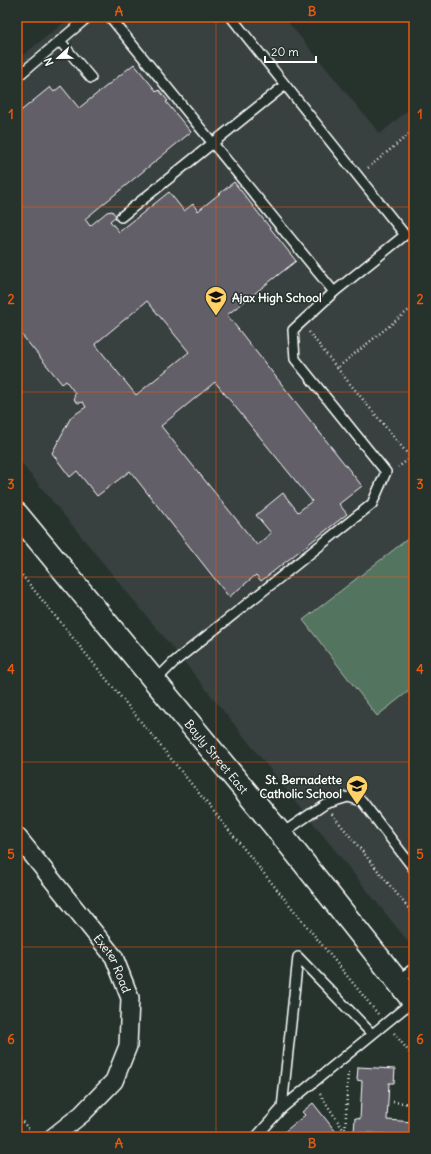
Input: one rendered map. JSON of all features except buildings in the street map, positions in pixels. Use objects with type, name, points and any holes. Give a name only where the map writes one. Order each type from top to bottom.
[{"type":"main road","name":"Bayly Street East","points":[[17,514],[281,834],[406,974],[414,1001]]},
{"type":"street","name":"Exeter Road","points":[[17,836],[114,957],[130,998],[128,1046],[114,1081],[82,1114],[53,1137]]},
{"type":"lane","points":[[17,77],[88,17]]},
{"type":"lane","points":[[110,17],[334,292]]},
{"type":"lane","points":[[155,681],[174,662],[372,504],[386,472],[295,359],[293,330],[334,292],[406,235],[232,17]]},
{"type":"lane","points":[[60,40],[91,78]]},
{"type":"lane","points":[[121,217],[285,85]]},
{"type":"lane","points":[[281,834],[325,804],[348,797],[362,801],[414,869]]},
{"type":"lane","points":[[282,1108],[298,957],[372,1034]]},
{"type":"lane","points":[[256,1137],[282,1108],[414,1001]]},
{"type":"path","points":[[358,176],[414,130]]},
{"type":"path","points":[[337,368],[414,306]]},
{"type":"path","points":[[313,327],[308,331],[411,458],[390,473],[386,472]]},
{"type":"path","points":[[17,568],[414,1058]]},
{"type":"path","points":[[325,804],[414,915]]},
{"type":"path","points":[[346,1136],[349,1053]]},
{"type":"path","points":[[313,1082],[346,1136]]},
{"type":"path","points":[[393,1102],[414,1104]]},
{"type":"path","points":[[17,1116],[29,1129]]},
{"type":"shaded area","name":"Ajax High School","points":[[71,17],[284,17],[380,134],[414,105],[414,949],[185,663],[17,458],[17,60]]},
{"type":"green space","points":[[414,534],[414,687],[377,716],[303,620]]},
{"type":"place","name":"Ajax High School","points":[[216,316]]},
{"type":"place","name":"St. Bernadette Catholic School","points":[[357,806]]}]
